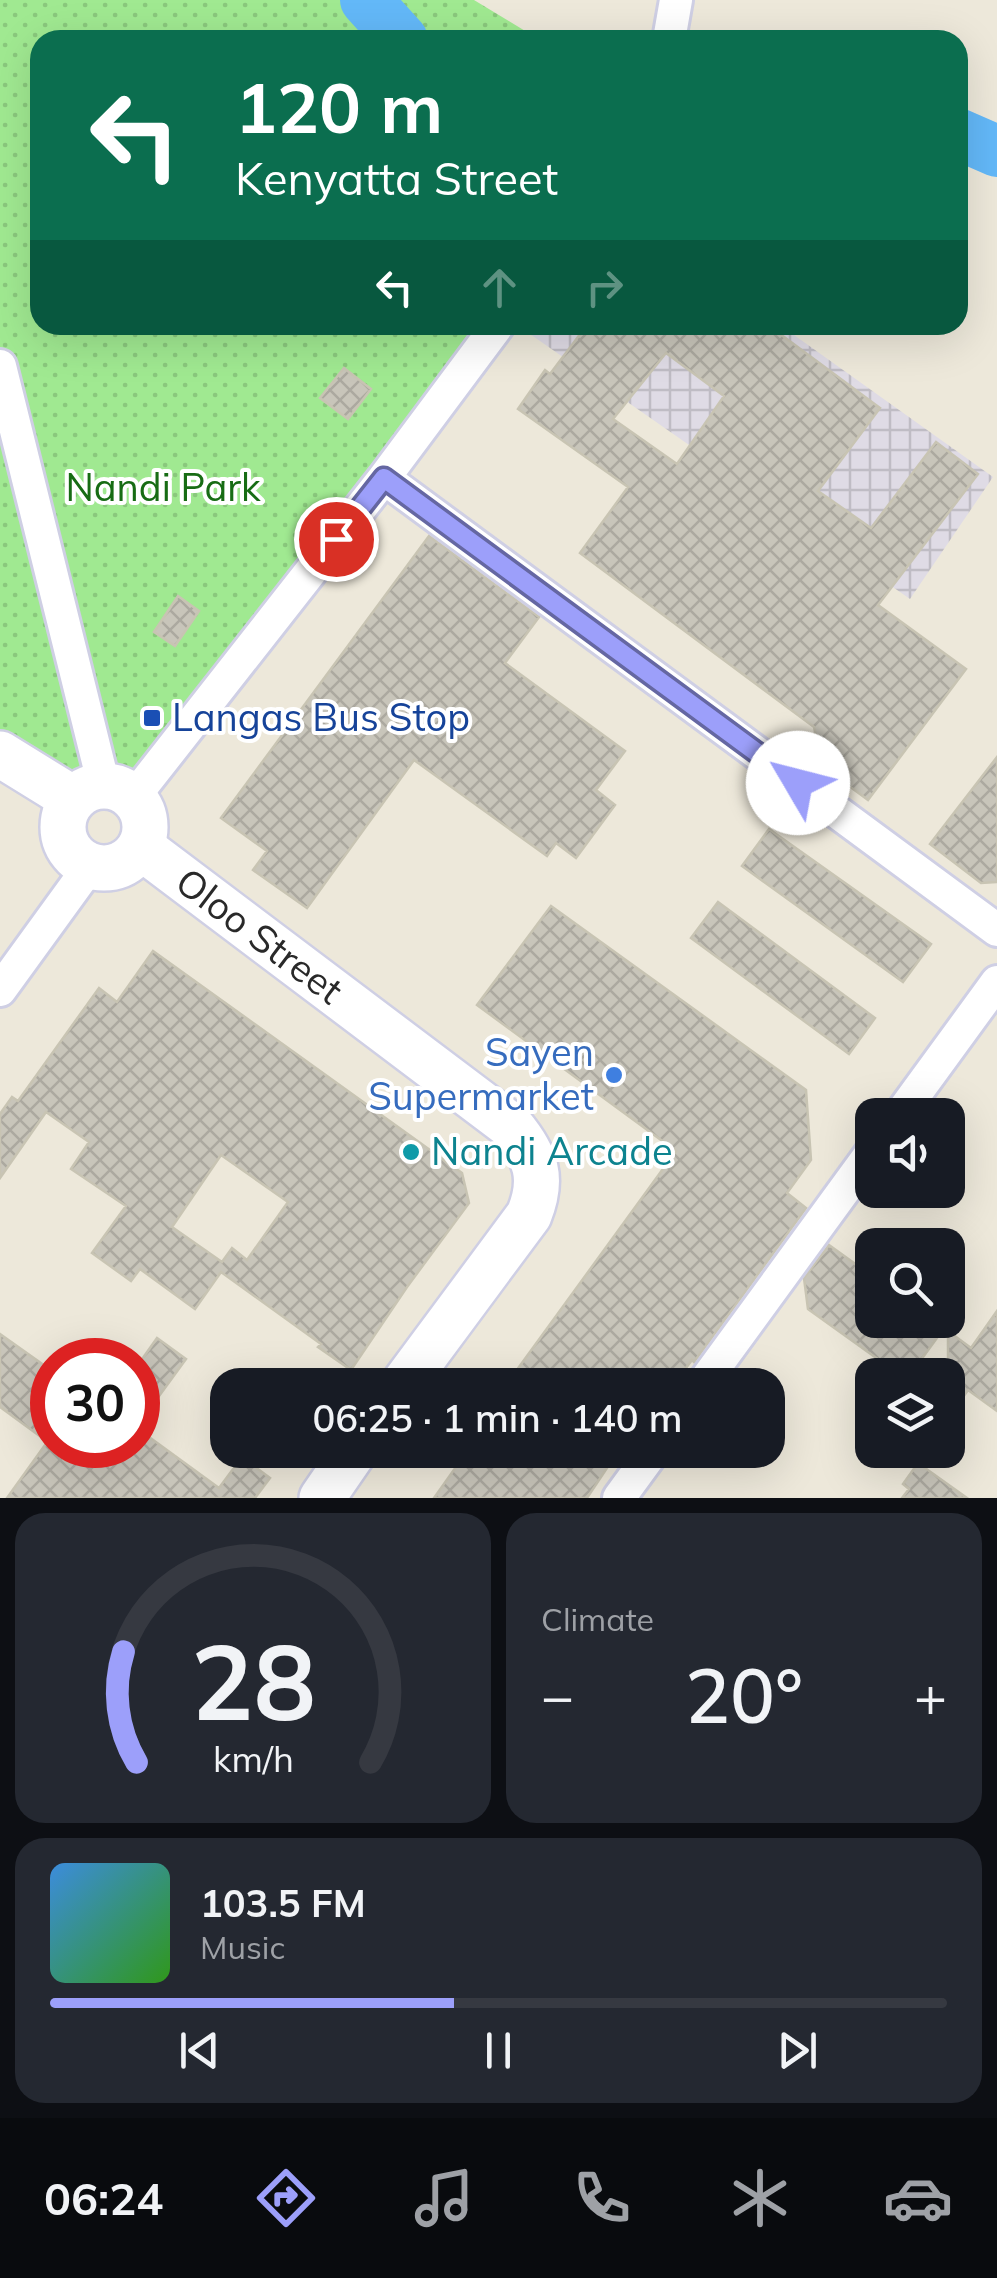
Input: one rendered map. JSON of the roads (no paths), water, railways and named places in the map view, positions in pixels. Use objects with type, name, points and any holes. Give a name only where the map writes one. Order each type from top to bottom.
[{"type":"street","points":[[671,30],[676,0]]},
{"type":"street","points":[[0,754],[104,794],[146,821],[141,847],[134,856],[114,868],[90,866],[78,860],[64,837],[66,810],[104,794],[384,478],[491,335]]},
{"type":"street","points":[[0,366],[104,794]]},
{"type":"street","points":[[384,478],[997,930]]},
{"type":"street","name":"Oloo Street","points":[[141,847],[511,1126],[530,1148],[538,1170],[537,1195],[529,1215],[416,1368]]},
{"type":"street","points":[[0,990],[90,866]]},
{"type":"street","points":[[912,1098],[997,982]]},
{"type":"street","points":[[714,1368],[855,1175]]},
{"type":"street","points":[[322,1498],[343,1468]]},
{"type":"street","points":[[619,1498],[641,1468]]},
{"type":"waterway","points":[[366,0],[393,30]]},
{"type":"waterway","points":[[968,138],[997,151]]},
{"type":"place","name":"Langas Bus Stop","points":[[152,718]]},
{"type":"place","name":"Sayen Supermarket","points":[[614,1075]]},
{"type":"place","name":"Nandi Arcade","points":[[411,1152]]},
{"type":"park label","name":"Nandi Park","points":[[163,488]]}]
